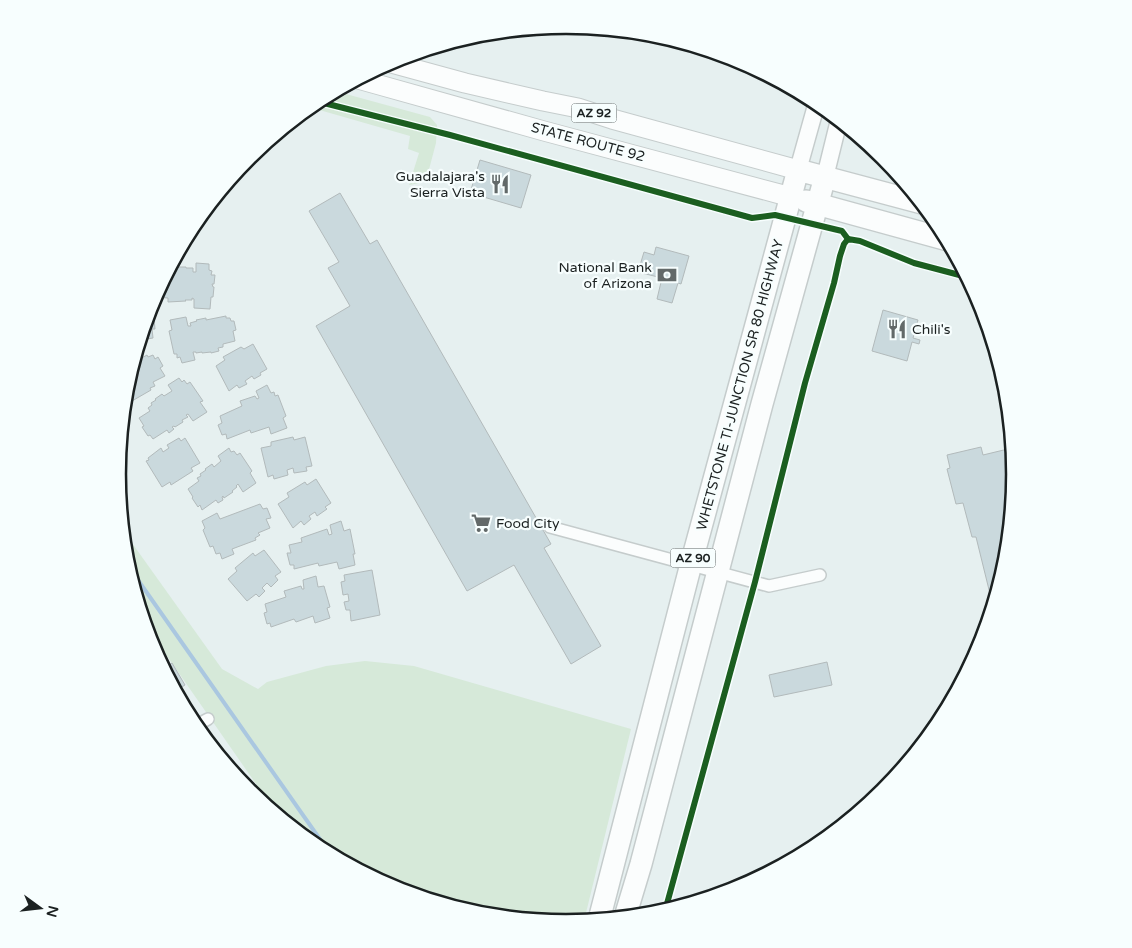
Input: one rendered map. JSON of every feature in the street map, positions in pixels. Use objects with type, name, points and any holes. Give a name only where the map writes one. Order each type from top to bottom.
[{"type":"highway","points":[[798,170],[911,201]]},
{"type":"highway","name":"WHETSTONE TI-JUNCTION SR 80 HIGHWAY","points":[[601,912],[691,564],[798,170]]},
{"type":"highway","name":"WHETSTONE TI-JUNCTION SR 80 HIGHWAY","points":[[627,909],[641,864],[760,412],[825,177]]},
{"type":"highway","name":"STATE ROUTE 92","points":[[791,197],[937,237]]},
{"type":"main road","name":"STATE ROUTE 92","points":[[401,66],[543,102],[578,108],[798,170]]},
{"type":"main road","name":"STATE ROUTE 92","points":[[367,81],[791,197]]},
{"type":"main road","points":[[798,170],[815,111]]},
{"type":"main road","points":[[825,177],[837,128]]},
{"type":"street","points":[[550,527],[769,586],[820,575]]},
{"type":"street","points":[[202,722],[208,718]]},
{"type":"green space","points":[[345,94],[430,117],[437,125],[436,143],[427,177],[420,183],[409,185],[419,153],[408,149],[410,136],[319,110]]},
{"type":"green space","points":[[132,542],[222,669],[258,689],[267,682],[326,666],[365,661],[414,666],[631,729],[586,913],[537,913],[509,910],[480,906],[424,891],[371,869],[321,840],[276,805],[260,790],[162,649],[149,616],[134,560]]},
{"type":"building","name":"Guadalajara's Sierra Vista","points":[[480,160],[531,175],[521,208],[470,193]]},
{"type":"building","points":[[340,193],[370,244],[377,240],[551,544],[544,548],[601,646],[571,664],[514,565],[467,591],[316,326],[350,306],[328,268],[339,262],[309,211]]},
{"type":"building","name":"National Bank of Arizona","points":[[656,247],[689,256],[681,284],[678,283],[672,303],[657,299],[662,278],[638,272],[644,252],[654,255]]},
{"type":"building","points":[[196,263],[209,264],[209,270],[212,271],[211,275],[215,275],[214,284],[212,284],[214,287],[210,309],[194,308],[194,299],[192,298],[192,300],[186,301],[168,302],[168,298],[163,298],[178,267],[193,268],[193,272],[196,272]]},
{"type":"building","name":"Chili's","points":[[883,310],[918,320],[913,338],[920,340],[919,344],[912,342],[907,361],[872,351]]},
{"type":"building","points":[[226,316],[226,318],[234,321],[236,330],[233,331],[235,341],[223,344],[223,347],[218,348],[219,351],[211,353],[193,352],[195,360],[182,363],[180,357],[177,358],[177,354],[174,354],[169,331],[172,330],[170,320],[186,317],[188,326],[191,326],[190,323],[196,320]]},
{"type":"building","points":[[154,319],[155,329],[152,329],[153,338],[147,339]]},
{"type":"building","points":[[253,344],[267,369],[254,379],[252,376],[245,381],[247,384],[239,388],[237,385],[229,391],[216,366],[225,360],[223,357],[241,347],[244,349]]},
{"type":"building","points":[[147,355],[148,357],[153,355],[155,359],[158,357],[163,366],[160,368],[165,376],[153,382],[155,386],[150,388],[151,390],[132,401],[134,388],[142,358]]},
{"type":"building","points":[[179,378],[187,384],[190,382],[203,401],[200,402],[207,412],[193,421],[188,414],[186,415],[188,417],[175,427],[172,427],[174,429],[169,433],[167,430],[153,439],[150,435],[148,436],[142,427],[144,426],[139,418],[150,411],[148,408],[155,399],[162,394],[164,396],[172,391],[168,385]]},
{"type":"building","points":[[267,385],[271,393],[274,392],[275,396],[278,395],[286,416],[283,418],[287,428],[271,434],[269,427],[251,433],[250,430],[227,439],[226,434],[222,435],[218,425],[222,423],[220,416],[242,406],[240,401],[255,396],[257,399],[259,398],[256,391]]},
{"type":"building","points":[[293,437],[294,440],[305,437],[312,466],[306,467],[307,471],[294,473],[293,468],[287,470],[288,475],[274,479],[273,475],[268,477],[261,448],[271,446],[271,442]]},
{"type":"building","points":[[179,438],[181,441],[185,438],[200,463],[191,468],[193,471],[171,485],[170,482],[162,487],[146,461],[161,448],[163,452],[169,448],[167,445]]},
{"type":"building","points":[[981,447],[983,455],[1005,450],[1005,503],[1002,531],[998,560],[990,593],[976,537],[972,537],[963,503],[956,504],[947,469],[950,468],[947,455]]},
{"type":"building","points":[[229,448],[231,452],[234,451],[237,455],[240,453],[252,471],[250,473],[256,483],[243,492],[238,484],[233,492],[224,498],[222,497],[223,500],[218,503],[216,500],[202,510],[200,505],[198,507],[192,498],[188,489],[199,481],[197,478],[201,476],[200,474],[205,469],[212,464],[214,467],[221,461],[218,456]]},
{"type":"building","points":[[316,479],[331,503],[325,507],[327,509],[317,516],[315,512],[309,516],[311,519],[304,525],[301,521],[293,528],[278,504],[289,497],[287,493],[305,482],[307,485]]},
{"type":"building","points":[[260,504],[263,509],[267,508],[271,518],[266,519],[270,528],[258,533],[260,535],[255,538],[256,540],[232,549],[234,554],[222,559],[220,553],[216,554],[213,546],[210,547],[203,530],[205,528],[202,521],[217,513],[220,519]]},
{"type":"building","points":[[341,521],[344,531],[350,529],[355,554],[353,554],[355,565],[339,569],[337,562],[319,566],[318,563],[294,569],[294,565],[290,565],[287,553],[291,553],[289,545],[302,542],[301,538],[327,529],[329,535],[332,534],[330,525]]},
{"type":"building","points":[[264,550],[281,572],[275,576],[278,580],[271,587],[267,583],[262,588],[265,591],[259,597],[256,594],[247,601],[228,579],[237,571],[235,568],[253,553],[255,556]]},
{"type":"building","points":[[372,570],[380,615],[351,621],[350,610],[346,610],[344,602],[349,601],[348,594],[343,595],[341,582],[345,581],[344,575]]},
{"type":"building","points":[[316,576],[318,587],[324,586],[330,607],[327,608],[330,618],[315,623],[313,616],[296,622],[294,619],[271,627],[270,623],[267,624],[264,613],[267,612],[265,604],[286,597],[284,591],[301,586],[304,589],[303,580]]},
{"type":"building","points":[[827,662],[832,685],[774,697],[769,675]]},
{"type":"building","points":[[172,663],[185,685],[181,687],[169,665]]},
{"type":"waterway","points":[[140,582],[320,839]]},
{"type":"cycle path","points":[[328,104],[450,135],[752,218],[775,215],[842,231],[848,239]]},
{"type":"cycle path","points":[[667,902],[755,582],[805,383],[844,244],[848,239],[860,241],[914,263],[959,275]]},
{"type":"place","name":"Guadalajara's Sierra Vista","points":[[500,184]]},
{"type":"place","name":"National Bank of Arizona","points":[[667,275]]},
{"type":"place","name":"Chili's","points":[[897,329]]},
{"type":"place","name":"Food City","points":[[481,523]]}]
